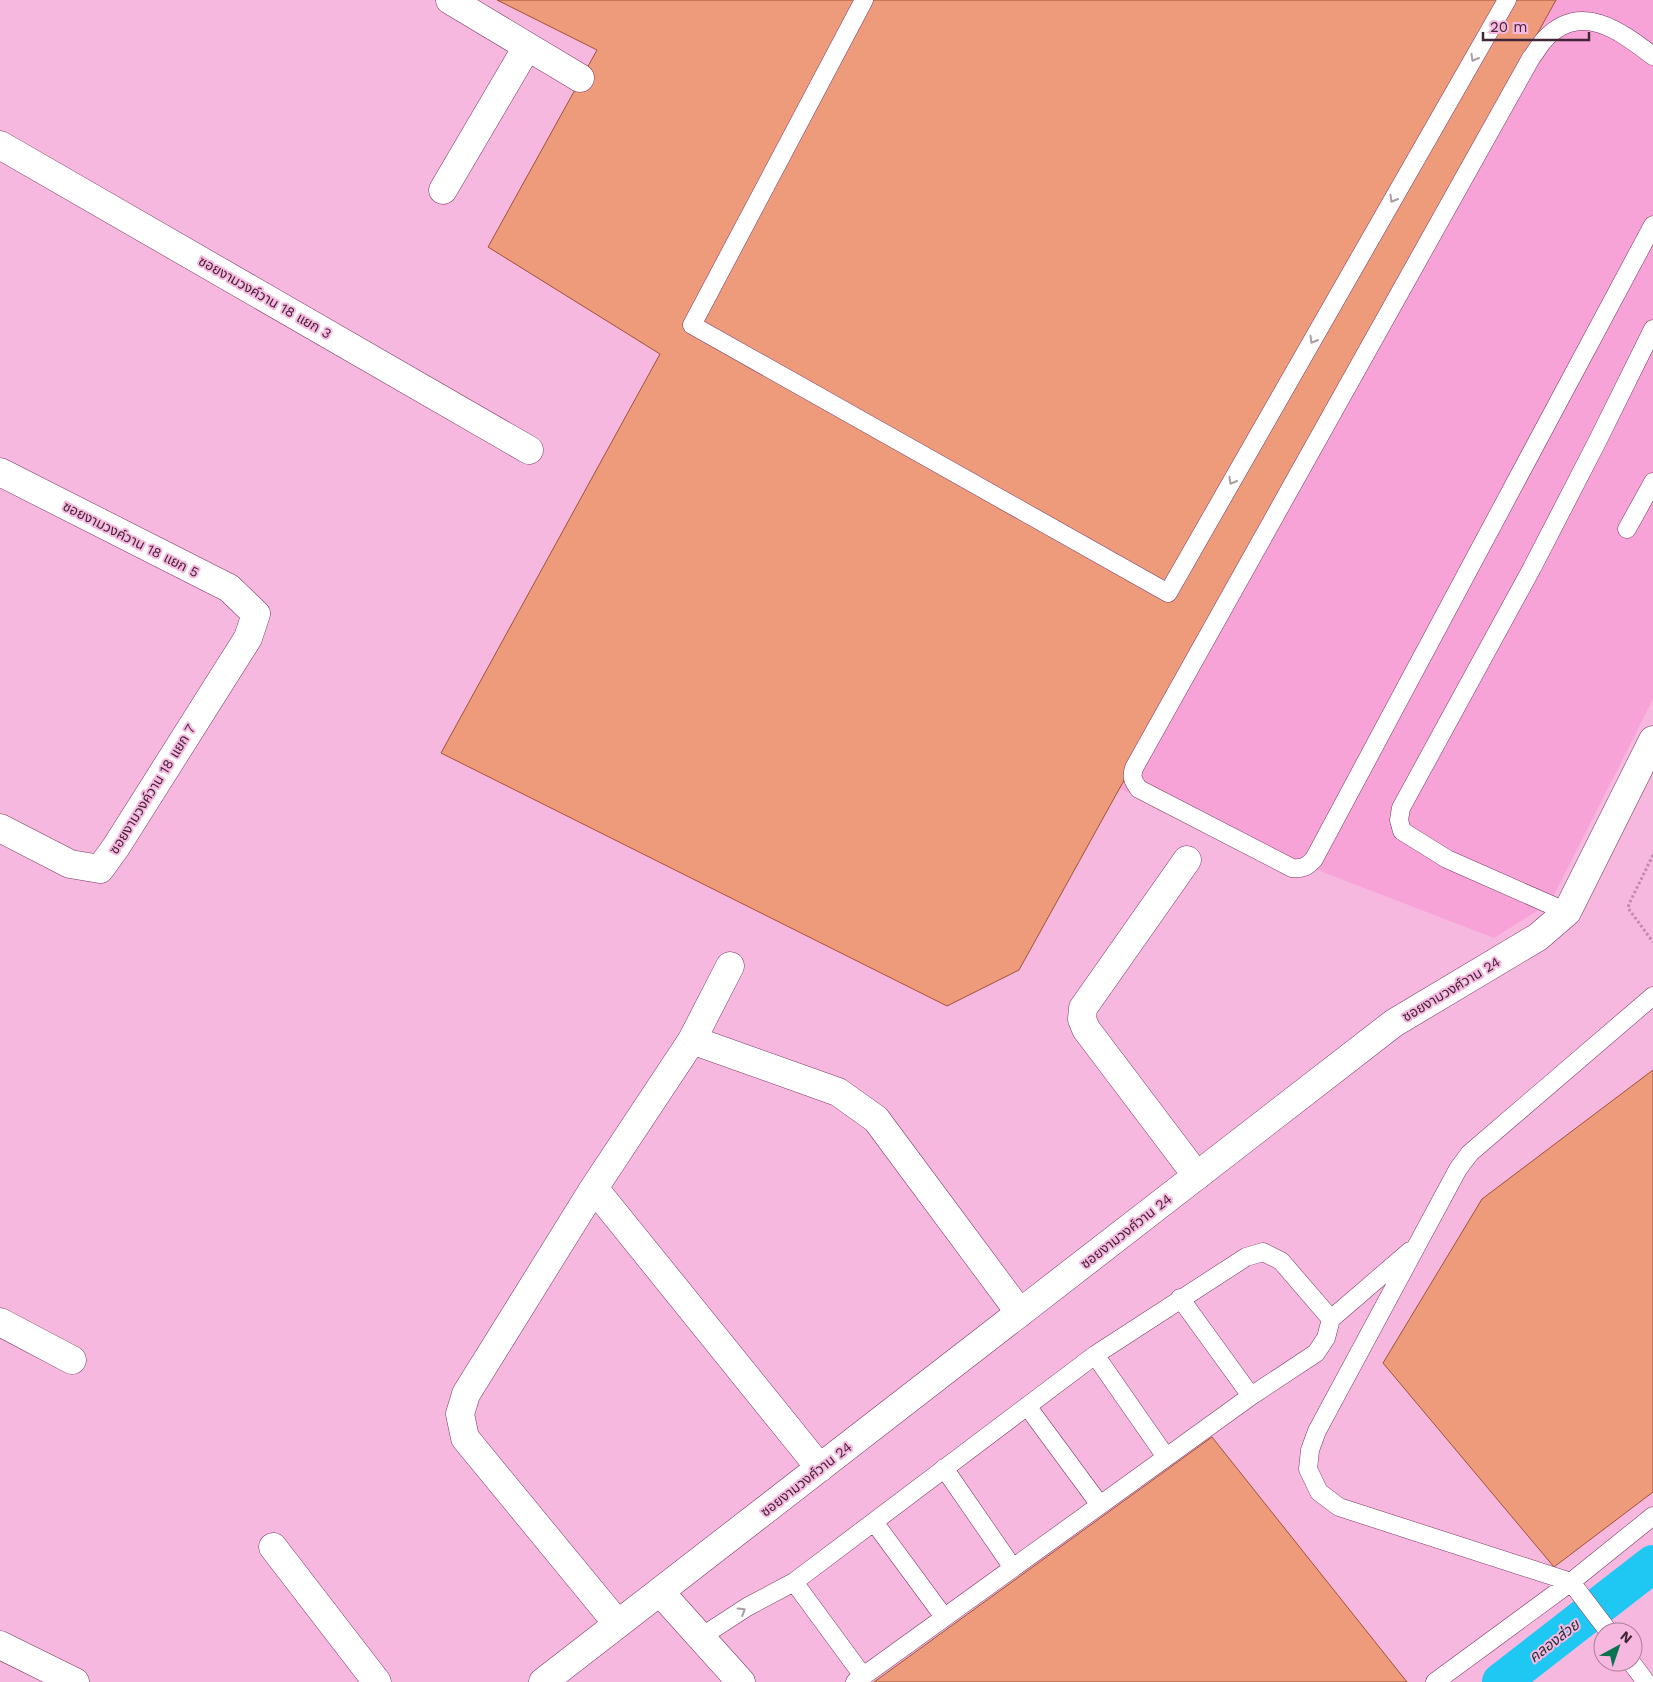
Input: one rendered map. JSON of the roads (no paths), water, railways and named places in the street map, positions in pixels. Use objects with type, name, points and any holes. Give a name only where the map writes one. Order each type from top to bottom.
[{"type":"street","points":[[450,0],[580,78]]},
{"type":"street","points":[[443,190],[527,47]]},
{"type":"street","name":"ซอยงามวงค์วาน 18 แยก 3","points":[[0,145],[529,450]]},
{"type":"street","name":"ซอยงามวงค์วาน 18 แยก 5","points":[[0,472],[229,588],[256,614]]},
{"type":"street","name":"ซอยงามวงค์วาน 18 แยก 7","points":[[0,828],[70,864],[100,869],[116,847],[248,638],[256,614]]},
{"type":"street","name":"ซอยงามวงศ์วาน 24","points":[[542,1682],[1394,1023],[1538,937],[1567,912],[1653,740]]},
{"type":"street","points":[[1187,860],[1083,1008],[1082,1019],[1086,1029],[1197,1176]]},
{"type":"street","points":[[617,1624],[466,1438],[460,1414],[466,1394],[594,1188],[692,1040],[730,966]]},
{"type":"street","points":[[692,1040],[838,1092],[876,1118],[1020,1313]]},
{"type":"street","points":[[594,1188],[820,1468]]},
{"type":"street","points":[[0,1322],[72,1360]]},
{"type":"street","points":[[273,1547],[377,1682]]},
{"type":"street","points":[[660,1592],[741,1682]]},
{"type":"street","points":[[0,1645],[76,1682]]},
{"type":"lane","points":[[864,0],[692,325],[1168,593],[1507,0]]},
{"type":"lane","points":[[1653,56],[1634,41],[1604,24],[1582,20],[1560,27],[1545,39],[1531,58],[1134,768],[1132,776],[1139,789],[1292,868],[1305,868],[1310,864],[1653,225]]},
{"type":"lane","points":[[1567,912],[1447,859],[1402,832],[1400,820],[1402,808],[1532,568],[1653,329]]},
{"type":"lane","points":[[1627,529],[1653,482]]},
{"type":"lane","points":[[1601,1622],[1571,1582],[1340,1507],[1319,1492],[1308,1469],[1310,1450],[1317,1431],[1458,1169],[1470,1153],[1653,996]]},
{"type":"lane","points":[[794,1582],[859,1679],[1251,1396],[1316,1353],[1326,1338],[1331,1319],[1418,1244]]},
{"type":"lane","points":[[700,1637],[747,1607],[794,1582],[1095,1355],[1180,1298],[1246,1257],[1263,1252],[1281,1261],[1331,1319]]},
{"type":"lane","points":[[1180,1298],[1251,1396]]},
{"type":"lane","points":[[1095,1355],[1166,1457]]},
{"type":"lane","points":[[1027,1406],[1100,1505]]},
{"type":"lane","points":[[944,1468],[1013,1568]]},
{"type":"lane","points":[[1435,1682],[1571,1582],[1653,1516]]},
{"type":"lane","points":[[874,1522],[944,1618]]},
{"type":"waterway","name":"คลองส่วย","points":[[1501,1682],[1653,1564]]}]
